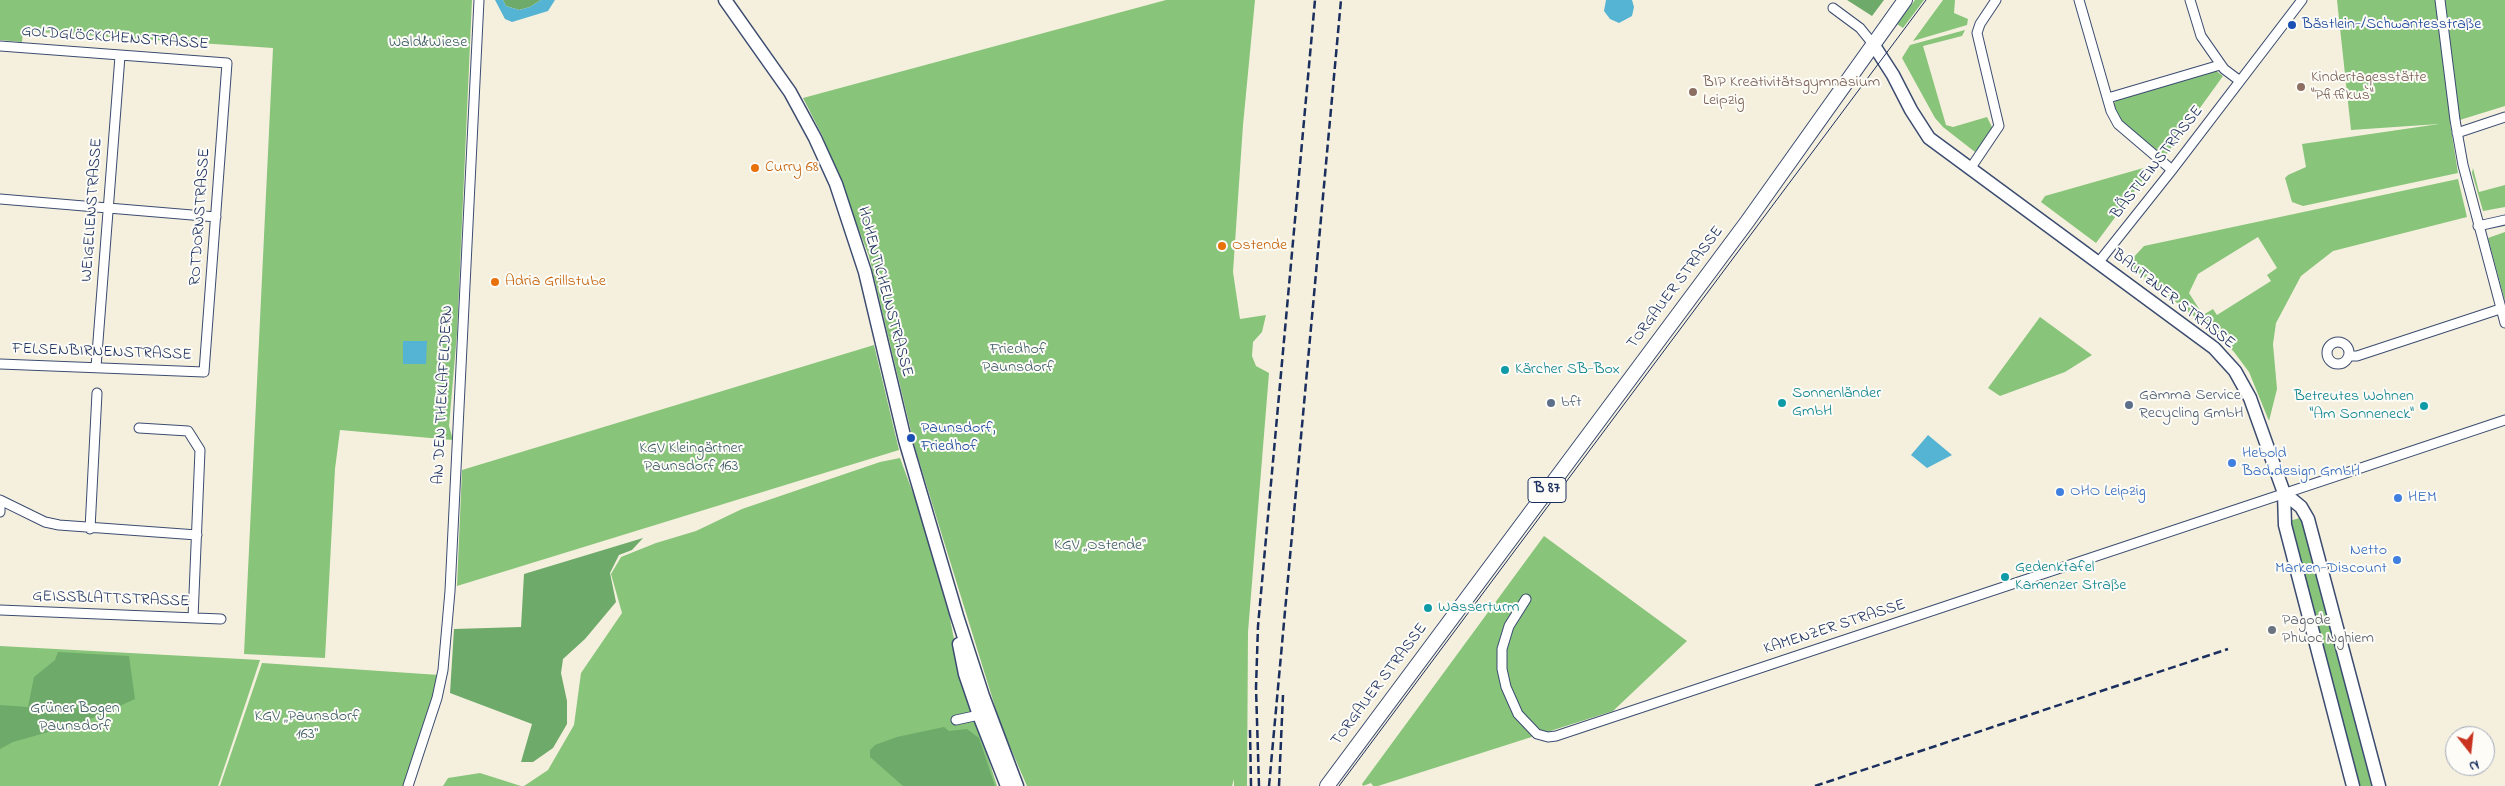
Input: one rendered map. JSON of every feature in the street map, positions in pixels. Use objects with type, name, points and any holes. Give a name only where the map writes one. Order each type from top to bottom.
[{"type":"main road","name":"HOHENTICHELNSTRASSE","points":[[726,0],[766,55],[794,100],[816,138],[836,184],[865,272],[905,440],[957,616],[986,704],[1017,786]]},
{"type":"main road","name":"TORGAUER STRASSE","points":[[1327,786],[1747,222],[1905,0]]},
{"type":"main road","name":"BAUTZNER STRASSE","points":[[1873,44],[1894,74],[1924,132],[2214,348],[2230,364],[2250,398],[2284,493]]},
{"type":"main road","points":[[2284,493],[2285,525],[2353,786]]},
{"type":"main road","points":[[2284,493],[2301,507],[2308,519],[2378,786]]},
{"type":"main road","name":"HOHENTICHELNSTRASSE","points":[[957,616],[959,646],[979,715],[1007,786]]},
{"type":"street","name":"AN DEN THEKLAFELDERN","points":[[408,786],[438,698],[443,670],[450,591],[479,0]]},
{"type":"street","points":[[1970,168],[1999,126],[1977,33],[1980,24],[1996,0]]},
{"type":"street","points":[[2079,0],[2108,98],[2118,124],[2172,170]]},
{"type":"street","points":[[2190,0],[2201,36],[2220,65],[2240,81]]},
{"type":"street","name":"BÄSTLEINSTRASSE","points":[[2098,263],[2302,0]]},
{"type":"street","points":[[2440,0],[2457,133],[2478,226],[2505,323]]},
{"type":"street","name":"BAUTZNER STRASSE","points":[[1833,8],[1860,28],[1873,44]]},
{"type":"street","name":"GOLDGLÖCKCHENSTRASSE","points":[[0,46],[227,63]]},
{"type":"street","name":"WEIGELIENSTRASSE","points":[[96,367],[120,56]]},
{"type":"street","name":"ROTDORNSTRASSE","points":[[204,372],[227,63]]},
{"type":"street","points":[[2108,98],[2220,65]]},
{"type":"street","points":[[2457,133],[2505,117]]},
{"type":"street","points":[[0,199],[216,217]]},
{"type":"street","points":[[2478,226],[2505,220]]},
{"type":"street","points":[[2349,356],[2357,356],[2500,309]]},
{"type":"street","name":"FELSENBIRNENSTRASSE","points":[[0,364],[204,372]]},
{"type":"street","points":[[90,529],[97,392]]},
{"type":"street","points":[[2284,493],[2505,420]]},
{"type":"street","points":[[139,428],[188,431],[200,450],[194,618]]},
{"type":"street","name":"KAMENZER STRASSE","points":[[1526,599],[1509,626],[1502,649],[1502,669],[1506,687],[1518,714],[1537,734],[1548,737],[1556,736],[2284,493]]},
{"type":"street","points":[[0,512],[0,500],[45,522],[90,529],[197,535]]},
{"type":"street","name":"GEISSBLATTSTRASSE","points":[[0,610],[221,619]]},
{"type":"street","points":[[956,720],[979,715]]},
{"type":"green space","name":"Wald&Wiese","points":[[0,0],[472,0],[457,333],[449,426],[453,440],[340,430],[335,469],[325,658],[244,654],[273,48],[23,31],[22,42],[0,40]]},
{"type":"green space","points":[[503,0],[541,0],[530,7],[519,10],[506,6]]},
{"type":"green space","name":"KGV „Ostende“","points":[[1166,0],[1255,0],[1243,125],[1233,272],[1240,319],[1266,315],[1262,332],[1253,342],[1252,356],[1256,366],[1269,373],[1248,632],[1247,786],[1234,786],[1234,779],[1232,786],[1027,786],[1001,726],[915,448],[869,256],[822,135],[803,98]]},
{"type":"green space","points":[[1847,0],[1884,0],[1872,16]]},
{"type":"green space","points":[[1915,0],[1924,0],[1903,28],[1897,24]]},
{"type":"green space","points":[[1943,0],[1955,0],[1954,13],[1968,19],[1967,25],[1913,41]]},
{"type":"green space","points":[[2337,0],[2505,0],[2505,106],[2450,123],[2458,173],[2303,206],[2292,202],[2285,178],[2306,167],[2302,144],[2439,124],[2351,130]]},
{"type":"green space","points":[[1965,30],[1962,36],[1923,46],[1946,125],[1953,127],[1987,117],[1993,129],[1975,152],[1943,127],[1935,118],[1902,58],[1910,45]]},
{"type":"green space","points":[[2215,70],[2223,76],[2166,155],[2161,156],[2122,124],[2113,105],[2117,99]]},
{"type":"green space","points":[[2154,165],[2096,243],[2041,202],[2045,196]]},
{"type":"green space","points":[[2473,168],[2479,192],[2505,185],[2505,207],[2483,211],[2472,173]]},
{"type":"green space","points":[[2458,179],[2467,217],[2333,251],[2301,276],[2276,323],[2273,344],[2277,389],[2269,421],[2249,372],[2234,352],[2218,335],[2130,266],[2131,260],[2144,246]],"holes":[[[2258,237],[2277,268],[2267,275],[2271,281],[2217,315],[2213,309],[2203,315],[2189,293],[2198,274]]]},
{"type":"green space","points":[[2505,232],[2505,301],[2488,238]]},
{"type":"green space","points":[[2040,317],[2092,355],[2065,372],[2000,396],[1988,388]]},
{"type":"green space","name":"KGV Kleingärtner Paunsdorf 163","points":[[874,345],[899,450],[457,586],[462,470]]},
{"type":"green space","points":[[900,458],[917,504],[948,609],[960,669],[997,786],[524,786],[548,770],[574,725],[581,673],[622,613],[611,574],[621,557],[656,543],[696,531],[742,509],[880,462]]},
{"type":"green space","points":[[2303,517],[2374,786],[2358,786],[2289,521]]},
{"type":"green space","points":[[1544,536],[1687,641],[1613,711],[1378,786],[1373,786],[1371,783],[1363,786],[1362,784]]},
{"type":"green space","points":[[643,538],[632,550],[619,555],[610,573],[616,602],[585,639],[563,659],[561,673],[567,701],[567,724],[553,748],[533,762],[521,762],[532,724],[450,693],[454,629],[521,627],[524,574]]},
{"type":"green space","name":"Grüner Bogen Paunsdorf","points":[[0,646],[260,660],[218,786],[0,786]]},
{"type":"green space","points":[[58,652],[129,656],[135,699],[84,722],[13,742],[0,749],[0,705],[28,707],[34,677],[55,660]]},
{"type":"green space","name":"KGV „Paunsdorf 163“","points":[[262,663],[439,675],[404,786],[220,786]]},
{"type":"green space","points":[[944,727],[949,731],[967,729],[979,738],[995,786],[903,786],[870,757],[870,750],[875,745],[897,737]]},
{"type":"green space","points":[[480,773],[521,786],[443,786],[448,778]]},
{"type":"water","points":[[495,0],[503,0],[506,6],[519,10],[530,7],[541,0],[555,0],[548,11],[512,22],[505,19]]},
{"type":"water","points":[[1606,0],[1632,0],[1634,7],[1632,16],[1619,23],[1610,19],[1604,11]]},
{"type":"water","points":[[403,341],[427,341],[426,364],[403,364]]},
{"type":"water","points":[[1928,435],[1952,455],[1927,468],[1911,455]]},
{"type":"tram line","points":[[1339,786],[1926,0]]},
{"type":"railway","points":[[1259,786],[1256,688],[1258,626],[1315,0]]},
{"type":"railway","points":[[1269,786],[1341,0]]},
{"type":"railway","points":[[1815,786],[2228,649]]},
{"type":"railway","points":[[1279,786],[1283,695]]},
{"type":"railway","points":[[1250,730],[1251,786]]},
{"type":"place","name":"Bästlein-/Schwantesstraße","points":[[2292,25]]},
{"type":"place","name":"Kindertagesstätte \"Pfiffikus\"","points":[[2301,87]]},
{"type":"place","name":"BIP Kreativitätsgymnasium Leipzig","points":[[1693,92]]},
{"type":"place","name":"Curry 68","points":[[755,168]]},
{"type":"place","name":"Ostende","points":[[1222,246]]},
{"type":"place","name":"Adria Grillstube","points":[[495,282]]},
{"type":"place","name":"Kärcher SB-Box","points":[[1505,370]]},
{"type":"place","name":"bft","points":[[1551,403]]},
{"type":"place","name":"Sonnenländer GmbH","points":[[1782,403]]},
{"type":"place","name":"Gamma Service Recycling GmbH","points":[[2129,405]]},
{"type":"place","name":"Betreutes Wohnen \"Am Sonneneck\"","points":[[2424,406]]},
{"type":"place","name":"Paunsdorf, Friedhof","points":[[911,438]]},
{"type":"place","name":"Hebold Bad.design GmbH","points":[[2232,463]]},
{"type":"place","name":"OHO Leipzig","points":[[2060,492]]},
{"type":"place","name":"HEM","points":[[2398,498]]},
{"type":"place","name":"Netto Marken-Discount","points":[[2397,560]]},
{"type":"place","name":"Gedenktafel Kamenzer Straße","points":[[2005,577]]},
{"type":"place","name":"Wasserturm","points":[[1428,608]]},
{"type":"place","name":"Pagode Phuoc Nghiem","points":[[2272,630]]},
{"type":"park label","name":"Friedhof Paunsdorf","points":[[1018,359]]}]
